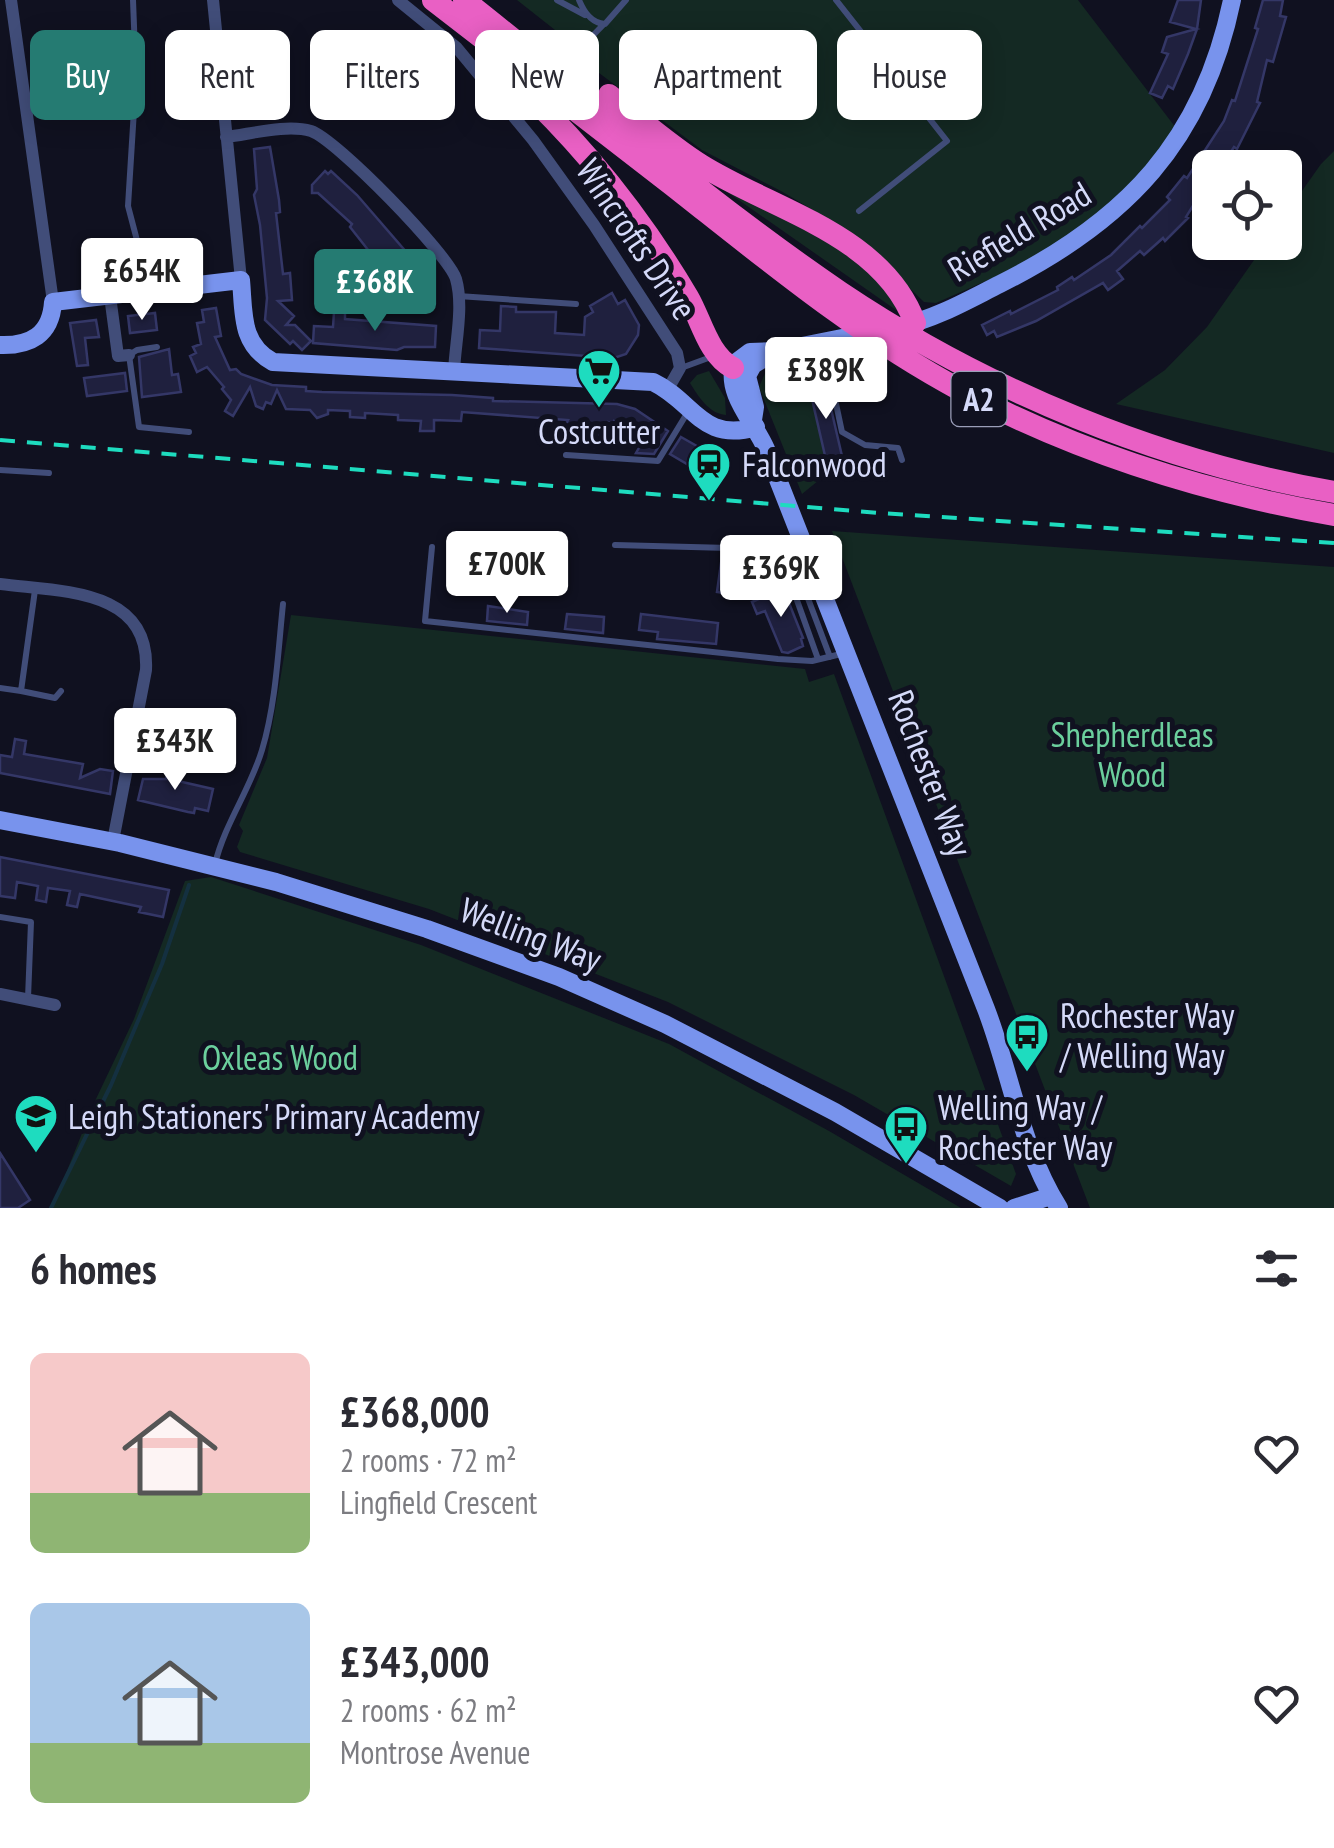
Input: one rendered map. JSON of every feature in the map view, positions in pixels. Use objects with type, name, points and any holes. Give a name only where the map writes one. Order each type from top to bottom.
[{"type":"highway","points":[[422,0],[547,112],[588,156],[649,235],[725,361]]},
{"type":"highway","name":"A2","points":[[433,0],[677,179],[840,292],[914,337],[990,377],[1162,448],[1249,474],[1334,492]]},
{"type":"highway","name":"A2","points":[[464,0],[847,320],[928,372],[997,408],[1130,465],[1233,495],[1334,516]]},
{"type":"highway","points":[[488,0],[526,30]]},
{"type":"highway","points":[[599,87],[692,159],[853,247],[898,290],[914,323]]},
{"type":"street","points":[[0,344],[19,345],[38,338],[49,323],[53,302],[10,0]]},
{"type":"street","points":[[213,0],[248,341],[260,355],[273,362],[653,382],[668,389],[707,425],[738,432],[754,423],[755,408],[746,376],[753,365],[777,352]]},
{"type":"street","name":"Wincrofts Drive","points":[[398,0],[457,48],[534,140],[594,225],[678,354],[680,368],[668,389]]},
{"type":"street","name":"Riefield Road","points":[[725,361],[750,352],[777,352],[914,323],[1044,262],[1123,204],[1163,158],[1195,108],[1220,48],[1232,0]]},
{"type":"street","points":[[226,136],[298,130],[322,136],[377,186],[456,276],[454,372]]},
{"type":"street","points":[[53,302],[241,280]]},
{"type":"street","points":[[110,296],[117,356]]},
{"type":"street","points":[[805,346],[812,367],[831,379]]},
{"type":"street","name":"Rochester Way","points":[[725,361],[740,406],[754,423],[769,455],[797,540],[810,561],[839,655],[992,1026],[1032,1151],[1055,1202]]},
{"type":"street","points":[[0,584],[114,604],[140,629],[147,654],[146,670],[114,842]]},
{"type":"street","name":"Welling Way","points":[[0,820],[214,865],[426,928],[559,977],[665,1024],[835,1112],[1000,1208]]},
{"type":"street","points":[[0,994],[55,1005]]},
{"type":"street","points":[[1014,1208],[1055,1202]]},
{"type":"lane","points":[[133,0],[136,78],[128,206],[150,290]]},
{"type":"lane","points":[[557,0],[605,24]]},
{"type":"lane","points":[[579,0],[590,18]]},
{"type":"lane","points":[[599,30],[626,0]]},
{"type":"lane","points":[[836,0],[946,141],[859,211]]},
{"type":"lane","points":[[458,296],[576,304]]},
{"type":"lane","points":[[139,428],[117,356],[157,347]]},
{"type":"lane","points":[[680,368],[725,361]]},
{"type":"lane","points":[[831,379],[842,432],[865,446],[898,448],[902,460]]},
{"type":"lane","points":[[566,455],[658,461],[690,409]]},
{"type":"lane","points":[[125,426],[190,432]]},
{"type":"lane","points":[[0,470],[49,473]]},
{"type":"lane","points":[[432,547],[425,620],[778,659],[839,655],[797,540],[779,550],[763,552],[615,545]]},
{"type":"lane","points":[[779,550],[818,659]]},
{"type":"lane","points":[[810,561],[836,550]]},
{"type":"lane","points":[[744,582],[758,572],[763,552]]},
{"type":"lane","points":[[22,691],[35,588]]},
{"type":"lane","points":[[214,865],[220,842],[262,750],[284,604]]},
{"type":"lane","points":[[0,688],[55,698],[60,691]]},
{"type":"lane","points":[[134,732],[194,744]]},
{"type":"lane","points":[[0,916],[31,922],[28,999]]},
{"type":"green space","points":[[517,0],[1078,0],[1176,128],[1138,182],[1047,254],[936,303],[924,302],[855,235],[702,150],[662,120],[817,120],[817,30],[619,30],[619,88],[599,73],[599,30],[555,30]]},
{"type":"green space","points":[[1334,151],[1334,453],[1116,404],[1165,370],[1207,327],[1254,260],[1302,260],[1302,191]]},
{"type":"green space","points":[[703,175],[856,258],[907,309],[896,310]]},
{"type":"green space","points":[[799,363],[825,383],[809,387],[825,459],[842,456],[844,466],[802,494],[759,387],[767,369]]},
{"type":"green space","points":[[709,371],[725,398],[726,415],[709,408],[690,383],[697,375]]},
{"type":"green space","name":"Shepherdleas Wood","points":[[832,531],[1334,567],[1334,1208],[1090,1208]]},
{"type":"green space","points":[[291,615],[805,669],[809,682],[834,674],[1016,1174],[1011,1186],[854,1095],[668,1002],[429,909],[240,852],[237,847],[243,831],[239,825],[267,758]]},
{"type":"green space","name":"Oxleas Wood","points":[[211,877],[421,945],[669,1044],[961,1208],[52,1208],[95,1101],[134,1019],[185,881]]},
{"type":"building","points":[[1178,0],[1201,0],[1197,29],[1173,89],[1168,86],[1162,98],[1150,93],[1168,54],[1162,52],[1167,37],[1196,29],[1170,22]]},
{"type":"building","points":[[1263,0],[1283,0],[1280,16],[1286,17],[1273,62],[1267,60],[1257,102],[1260,103],[1237,149],[1205,150],[1232,100],[1235,101],[1258,29],[1255,28]]},
{"type":"building","points":[[270,147],[279,200],[280,212],[276,213],[283,274],[290,273],[292,300],[278,301],[294,316],[286,325],[295,325],[311,341],[302,350],[265,320],[267,298],[254,195],[254,149]]},
{"type":"building","points":[[1192,170],[1192,207],[1188,218],[1165,241],[1163,238],[1144,255],[1140,251],[1117,271],[1123,279],[1108,290],[1103,283],[1036,321],[997,337],[994,331],[987,335],[982,325],[1058,290],[1072,277],[1074,280],[1111,255],[1170,200],[1167,197],[1184,176],[1187,178]]},
{"type":"building","points":[[325,171],[331,171],[357,195],[427,276],[416,286],[396,262],[390,260],[390,270],[379,257],[376,260],[350,227],[352,224],[318,193],[312,193],[312,185]]},
{"type":"building","points":[[612,293],[618,304],[625,300],[639,325],[638,335],[626,354],[614,358],[479,348],[480,330],[500,331],[501,306],[516,307],[516,312],[556,312],[555,333],[584,335],[585,317],[593,312],[590,306]]},
{"type":"building","points":[[216,308],[221,336],[215,337],[230,370],[272,385],[322,392],[617,404],[635,409],[668,431],[654,454],[636,453],[644,439],[614,421],[608,422],[594,447],[564,428],[568,420],[462,412],[461,421],[434,420],[434,431],[420,431],[421,421],[398,420],[398,415],[365,413],[365,418],[350,417],[350,411],[328,410],[328,414],[317,418],[310,410],[286,409],[277,390],[271,404],[266,402],[263,409],[256,406],[250,387],[233,416],[225,411],[231,400],[224,387],[207,367],[197,372],[190,356],[196,353],[193,347],[201,344],[197,323],[204,322],[202,310]]},
{"type":"building","points":[[334,312],[345,312],[345,319],[436,326],[435,347],[397,350],[313,343],[314,326],[333,327]]},
{"type":"building","points":[[155,313],[157,330],[130,333],[128,316]]},
{"type":"building","points":[[96,320],[99,337],[85,338],[88,365],[77,366],[70,323]]},
{"type":"building","points":[[169,349],[172,375],[178,374],[181,392],[142,397],[139,357]]},
{"type":"building","points":[[873,362],[876,378],[839,387],[841,378],[836,370]]},
{"type":"building","points":[[125,373],[127,391],[87,396],[84,378]]},
{"type":"building","points":[[809,386],[826,387],[842,456],[826,460]]},
{"type":"building","points":[[681,437],[702,449],[692,467],[670,454]]},
{"type":"building","points":[[722,556],[737,557],[730,594],[717,592]]},
{"type":"building","points":[[783,588],[803,638],[803,646],[788,653],[782,652],[765,611],[757,614],[752,602]]},
{"type":"building","points":[[488,606],[528,612],[527,625],[487,621]]},
{"type":"building","points":[[567,614],[604,617],[603,633],[565,629]]},
{"type":"building","points":[[641,614],[718,623],[716,644],[657,639],[658,632],[639,630]]},
{"type":"building","points":[[15,739],[26,741],[24,754],[83,764],[80,778],[100,769],[113,771],[110,794],[0,773],[0,755],[12,757]]},
{"type":"building","points":[[170,762],[181,765],[178,781],[213,789],[208,811],[195,808],[194,813],[138,800],[143,779],[166,779]]},
{"type":"building","points":[[0,857],[169,890],[163,917],[139,912],[141,907],[80,894],[77,907],[67,905],[70,891],[48,888],[46,902],[36,900],[38,886],[17,882],[15,898],[0,896]]},
{"type":"building","points":[[0,1153],[30,1200],[18,1208],[0,1208]]},
{"type":"waterway","points":[[51,1208],[111,1085],[162,964],[189,885]]},
{"type":"railway","points":[[0,440],[880,513],[1334,543]]},
{"type":"place","name":"Costcutter","points":[[599,409]]},
{"type":"place","name":"Falconwood","points":[[709,502]]},
{"type":"place","name":"Rochester Way / Welling Way","points":[[1027,1073]]},
{"type":"place","name":"Leigh Stationers' Primary Academy","points":[[36,1154]]},
{"type":"place","name":"Welling Way / Rochester Way","points":[[906,1165]]}]
